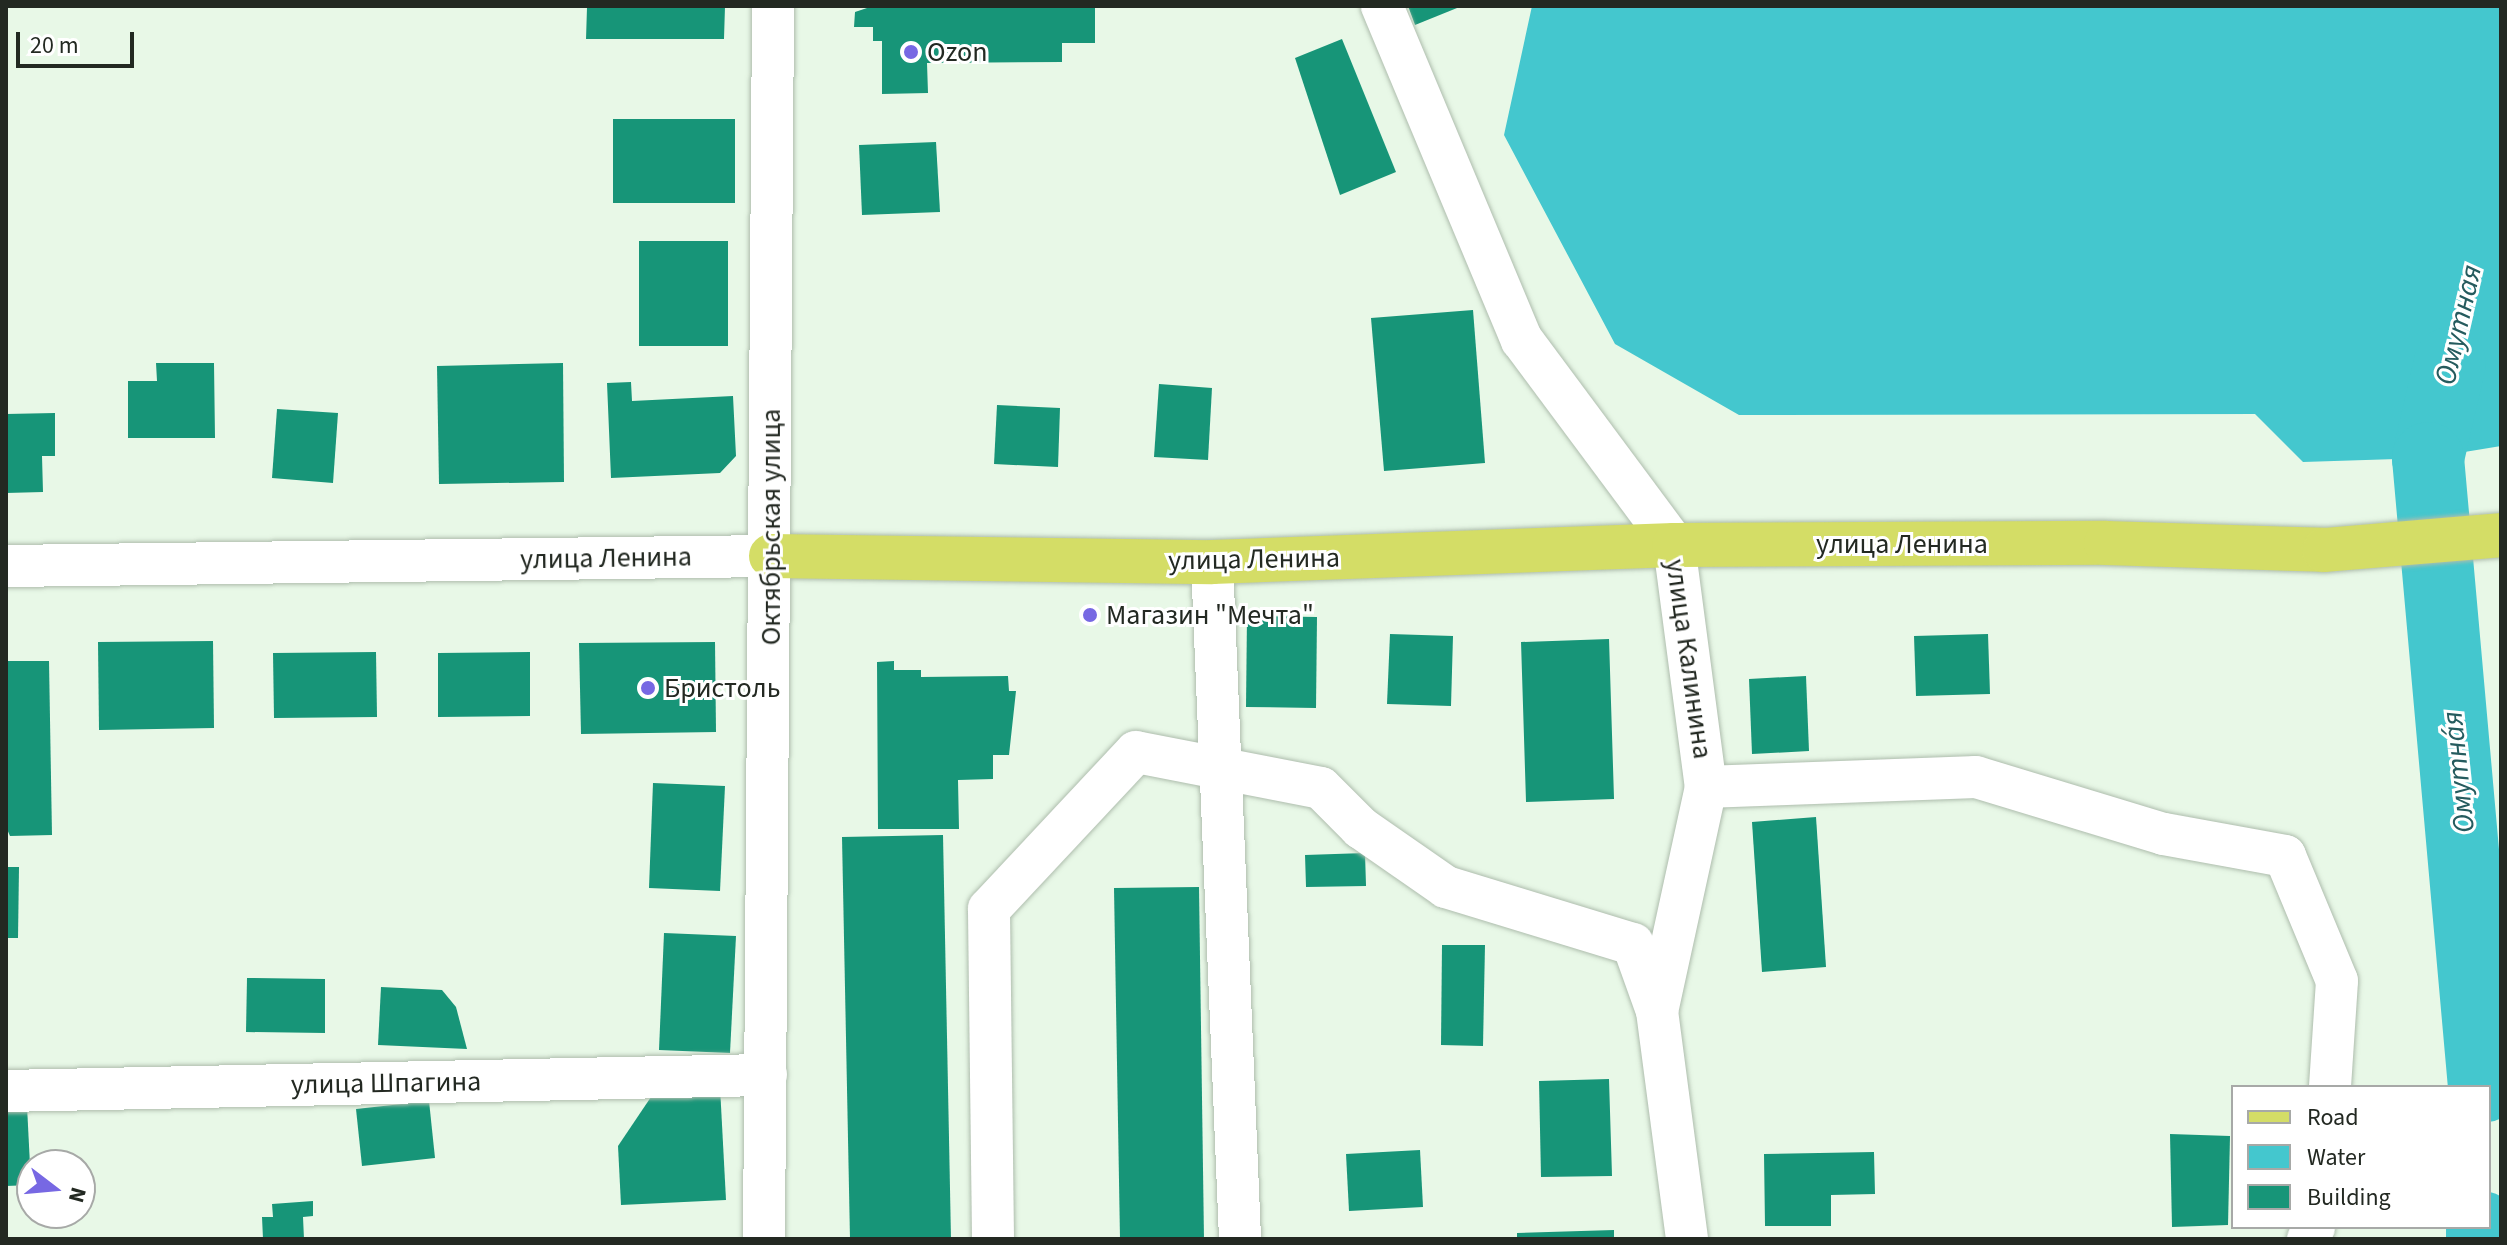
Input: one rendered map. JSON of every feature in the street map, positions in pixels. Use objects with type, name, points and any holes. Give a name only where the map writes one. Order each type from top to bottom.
[{"type":"main road","name":"улица Ленина","points":[[771,556],[1212,562],[1674,545],[2324,550],[2501,535]]},
{"type":"street","name":"Октябрьская улица","points":[[764,1239],[773,6]]},
{"type":"street","name":"улица Калинина","points":[[1382,6],[1522,340],[1674,545],[1706,787],[1657,1011],[1687,1239]]},
{"type":"street","name":"улица Ленина","points":[[6,566],[771,556]]},
{"type":"street","points":[[1212,562],[1225,774],[1240,1239]]},
{"type":"street","points":[[993,1239],[989,909],[1136,752],[1225,774],[1321,788],[1361,828],[1446,887],[1633,944],[1657,1011]]},
{"type":"street","points":[[1706,787],[1976,777],[2164,834],[2285,856],[2337,981],[2330,1085]]},
{"type":"street","name":"улица Шпагина","points":[[6,1091],[766,1075]]},
{"type":"water","name":"Омутная","points":[[1532,6],[2501,6],[2501,446],[2428,458],[2303,462],[2255,414],[1739,415],[1615,344],[1504,135]]},
{"type":"building","points":[[725,6],[724,39],[586,39],[587,8]]},
{"type":"building","points":[[873,6],[1095,6],[1095,43],[1062,43],[1062,62],[927,63],[928,93],[882,94],[882,41],[873,41],[873,27],[854,27],[855,12]]},
{"type":"building","points":[[1408,6],[1462,6],[1415,25]]},
{"type":"building","points":[[1342,39],[1396,172],[1340,195],[1295,58]]},
{"type":"building","points":[[613,119],[735,119],[735,203],[613,203]]},
{"type":"building","points":[[936,142],[940,212],[862,215],[859,145]]},
{"type":"building","points":[[639,241],[728,241],[728,346],[639,346]]},
{"type":"building","points":[[1473,310],[1485,463],[1384,471],[1371,318]]},
{"type":"building","points":[[156,363],[214,363],[215,438],[128,438],[128,381],[157,381]]},
{"type":"building","points":[[563,363],[564,482],[439,484],[437,366]]},
{"type":"building","points":[[631,382],[632,401],[733,396],[736,456],[720,473],[611,478],[607,383]]},
{"type":"building","points":[[1159,384],[1212,388],[1208,460],[1154,457]]},
{"type":"building","points":[[997,405],[1060,408],[1058,467],[994,464]]},
{"type":"building","points":[[277,409],[338,413],[333,483],[272,478]]},
{"type":"building","points":[[55,413],[55,456],[42,456],[43,492],[6,493],[6,414]]},
{"type":"building","points":[[1247,616],[1317,617],[1316,708],[1246,707]]},
{"type":"building","points":[[1390,634],[1453,636],[1451,706],[1387,704]]},
{"type":"building","points":[[1988,634],[1990,694],[1916,696],[1914,636]]},
{"type":"building","points":[[1609,639],[1614,799],[1526,802],[1521,642]]},
{"type":"building","points":[[213,641],[214,728],[99,730],[98,642]]},
{"type":"building","name":"Бристоль","points":[[715,642],[716,732],[581,734],[579,643]]},
{"type":"building","points":[[376,652],[377,717],[274,718],[273,653]]},
{"type":"building","points":[[530,652],[530,716],[438,717],[438,653]]},
{"type":"building","points":[[6,661],[49,661],[52,835],[10,836],[6,827]]},
{"type":"building","points":[[894,661],[894,670],[921,670],[921,677],[1008,676],[1009,691],[1016,691],[1009,755],[993,755],[993,779],[958,780],[959,829],[878,829],[877,662]]},
{"type":"building","points":[[1806,676],[1809,751],[1752,754],[1749,679]]},
{"type":"building","points":[[653,783],[725,786],[720,891],[649,888]]},
{"type":"building","points":[[1816,817],[1826,967],[1762,972],[1752,822]]},
{"type":"building","points":[[943,835],[951,1239],[850,1239],[842,837]]},
{"type":"building","points":[[1365,853],[1366,886],[1306,887],[1305,855]]},
{"type":"building","points":[[6,867],[19,867],[18,938],[6,938]]},
{"type":"building","points":[[1199,887],[1204,1239],[1120,1239],[1114,888]]},
{"type":"building","points":[[664,933],[736,936],[730,1053],[659,1050]]},
{"type":"building","points":[[1442,945],[1485,945],[1483,1046],[1441,1045]]},
{"type":"building","points":[[247,978],[325,979],[325,1033],[246,1032]]},
{"type":"building","points":[[381,987],[442,990],[456,1007],[467,1049],[378,1045]]},
{"type":"building","points":[[1609,1079],[1612,1176],[1541,1177],[1539,1081]]},
{"type":"building","points":[[720,1087],[726,1200],[621,1205],[618,1146],[655,1091]]},
{"type":"building","points":[[429,1101],[435,1158],[362,1166],[356,1109]]},
{"type":"building","points":[[6,1106],[27,1106],[29,1149],[16,1149],[16,1186],[6,1186]]},
{"type":"building","points":[[2170,1134],[2230,1136],[2228,1225],[2172,1227]]},
{"type":"building","points":[[1420,1150],[1423,1207],[1349,1211],[1346,1154]]},
{"type":"building","points":[[1874,1152],[1875,1194],[1831,1195],[1831,1226],[1765,1226],[1764,1154]]},
{"type":"building","points":[[313,1201],[313,1216],[303,1217],[304,1239],[263,1239],[262,1217],[273,1217],[272,1204]]},
{"type":"building","points":[[1614,1230],[1614,1239],[1517,1239],[1517,1233]]},
{"type":"waterway","name":"Омутна́я","points":[[2450,363],[2428,458],[2484,1085]]},
{"type":"waterway","name":"Омутна́я","points":[[2482,1229],[2482,1239]]},
{"type":"place","name":"Ozon","points":[[911,52]]},
{"type":"place","name":"Магазин \"Мечта\"","points":[[1090,615]]},
{"type":"place","name":"Бристоль","points":[[648,688]]}]
